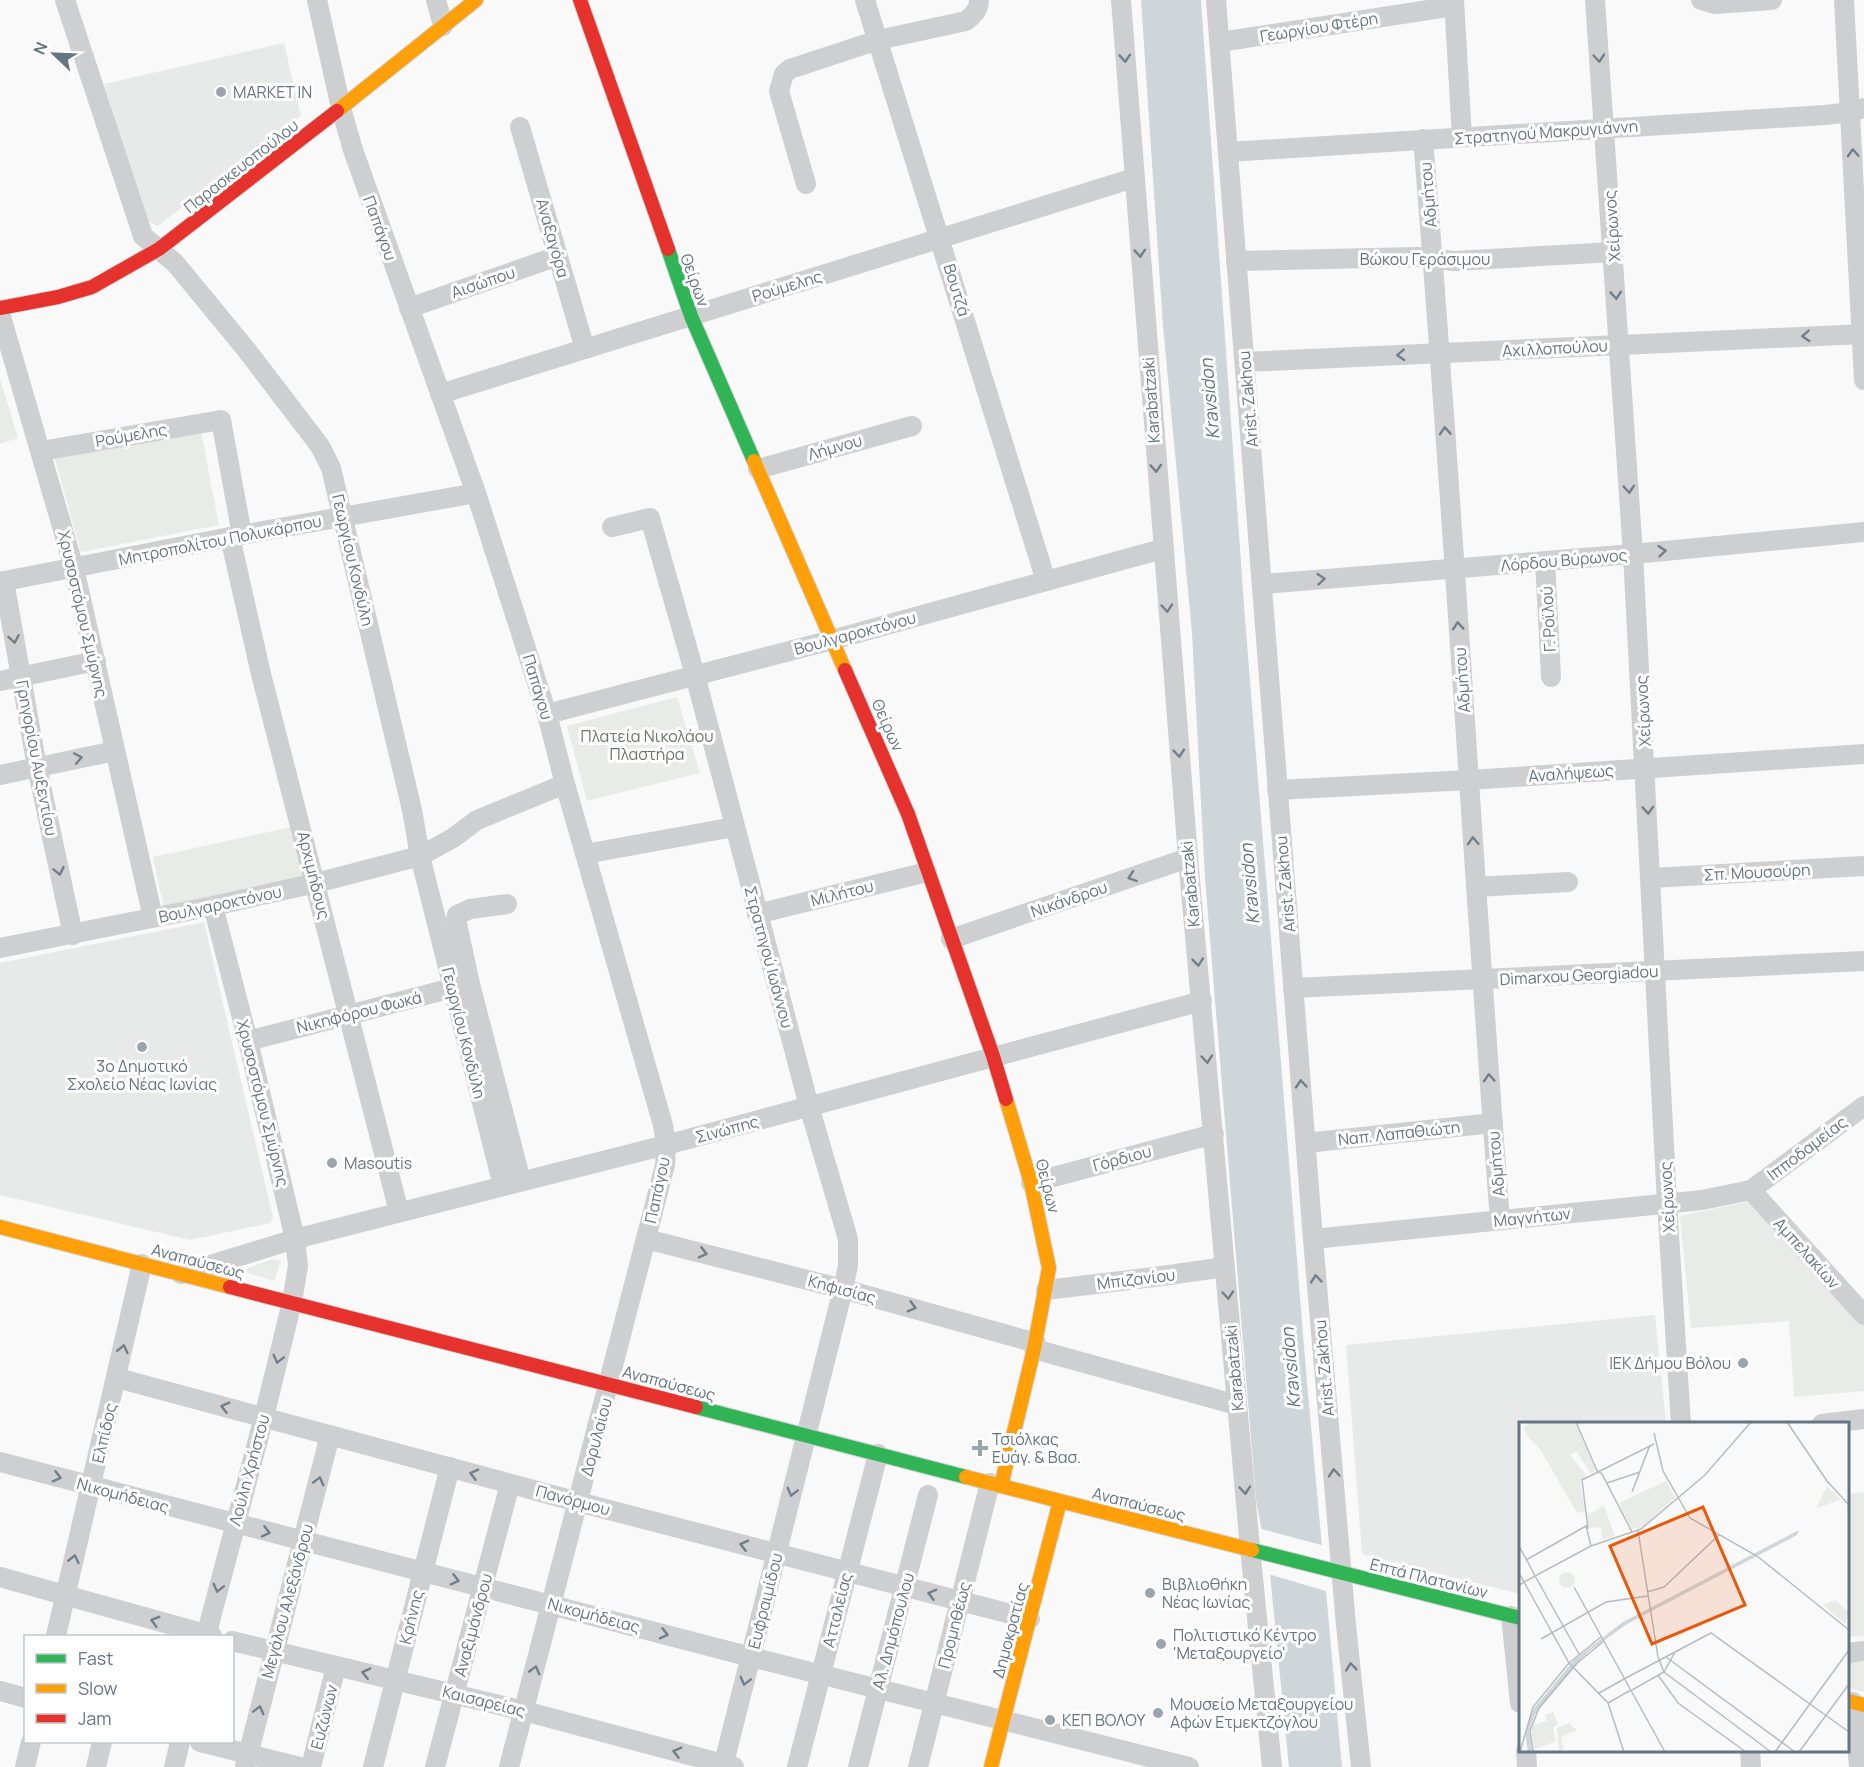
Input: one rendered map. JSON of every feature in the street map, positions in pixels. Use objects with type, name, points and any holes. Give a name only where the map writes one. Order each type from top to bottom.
[{"type":"street","name":"Παπάγου","points":[[317,0],[341,108],[353,150],[476,493],[547,714],[663,1125],[666,1145],[665,1165],[609,1384]]},
{"type":"street","points":[[436,0],[443,26]]},
{"type":"street","name":"Παρασκευοπούλου","points":[[0,308],[58,297],[92,287],[159,249],[476,0]]},
{"type":"street","name":"Θείρων","points":[[580,0],[691,316],[894,779],[993,1056],[1031,1183],[1049,1260],[1046,1290],[1035,1346],[995,1484]]},
{"type":"street","name":"Βουτζά","points":[[865,0],[1046,581]]},
{"type":"street","points":[[806,184],[779,91],[784,74],[790,69],[878,40],[966,21],[974,14],[979,0]]},
{"type":"street","name":"Karabatzaki","points":[[1121,0],[1162,549],[1188,858],[1237,1405],[1254,1550],[1272,1767]]},
{"type":"street","name":"Arist. Zakhou","points":[[1216,0],[1306,1143],[1336,1571],[1362,1767]]},
{"type":"street","name":"Χείρωνος","points":[[1595,0],[1634,554],[1667,1203],[1681,1422]]},
{"type":"street","points":[[1701,0],[1715,4],[1772,0]]},
{"type":"street","points":[[1844,0],[1858,110],[1864,380]]},
{"type":"street","name":"Γεωργίου Κονδύλη","points":[[69,1],[142,236],[176,263],[320,446],[332,468],[412,810],[420,856],[462,986],[512,1184]]},
{"type":"street","points":[[1454,3],[1462,137]]},
{"type":"street","name":"Γεωργίου Φτέρη","points":[[1220,42],[1454,3]]},
{"type":"street","name":"Στρατηγού Μακρυγιάννη","points":[[1228,152],[1858,110]]},
{"type":"street","name":"Αναξαγόρα","points":[[520,127],[585,349]]},
{"type":"street","name":"Αδμήτου","points":[[1423,139],[1500,1220]]},
{"type":"street","name":"Ρούμελης","points":[[440,394],[1134,178]]},
{"type":"street","name":"Βώκου Γεράσιμου","points":[[1236,261],[1411,257],[1454,261],[1613,252]]},
{"type":"street","name":"Αισώπου","points":[[409,308],[558,256]]},
{"type":"street","name":"Χρυσοστόμου Σμύρνης","points":[[0,313],[74,568],[153,918]]},
{"type":"street","name":"Αχιλλοπούλου","points":[[1245,362],[1863,334]]},
{"type":"street","name":"Ρούμελης","points":[[41,451],[221,420]]},
{"type":"street","name":"Αρχιμήδους","points":[[221,420],[236,536],[261,674],[399,1212]]},
{"type":"street","name":"Λήμνου","points":[[758,469],[912,426]]},
{"type":"street","name":"Μητροπολίτου Πολυκάρπου","points":[[2,581],[476,493]]},
{"type":"street","name":"Στρατηγού Ιωάννου","points":[[612,527],[650,518],[695,675],[809,1106],[848,1239],[848,1266],[806,1436]]},
{"type":"street","name":"Λόρδου Βύρωνος","points":[[1263,584],[1634,554],[1864,532]]},
{"type":"street","name":"Βουλγαροκτόνου","points":[[547,714],[832,640],[1162,549]]},
{"type":"street","name":"Γ. Ροϊλού","points":[[1545,561],[1551,677]]},
{"type":"street","name":"Γρηγορίου Αυξεντίου","points":[[2,581],[37,767],[73,935]]},
{"type":"street","points":[[0,681],[96,662]]},
{"type":"street","points":[[0,775],[115,751]]},
{"type":"street","name":"Αναλήψεως","points":[[1277,790],[1864,754]]},
{"type":"street","name":"Βουλγαροκτόνου","points":[[0,948],[213,906],[316,883],[420,856],[453,838],[477,820],[565,784]]},
{"type":"street","points":[[585,854],[734,827]]},
{"type":"street","name":"Νικάνδρου","points":[[951,939],[1188,858]]},
{"type":"street","name":"Σπ. Μουσούρη","points":[[1651,878],[1864,866]]},
{"type":"street","name":"Μιλήτου","points":[[757,915],[927,872]]},
{"type":"street","points":[[1476,886],[1568,882]]},
{"type":"street","name":"Γεωργίου Κονδύλη","points":[[462,986],[457,915],[470,909],[507,904]]},
{"type":"street","name":"Χρυσοστόμου Σμύρνης","points":[[213,906],[295,1239],[298,1266],[292,1302]]},
{"type":"street","name":"Dimarxou Georgiadou","points":[[1293,988],[1864,962]]},
{"type":"street","name":"Νικηφόρου Φωκά","points":[[248,1041],[462,986]]},
{"type":"street","name":"Σινώπης","points":[[182,1274],[295,1239],[666,1145],[1202,1001]]},
{"type":"street","name":"Ιπποδαμείας","points":[[1751,1190],[1864,1106]]},
{"type":"street","name":"Ναπ. Λαπαθιώτη","points":[[1306,1143],[1493,1123]]},
{"type":"street","name":"Γόρδιου","points":[[1031,1183],[1214,1134]]},
{"type":"street","name":"Μαγνήτων","points":[[1313,1239],[1702,1200],[1751,1190]]},
{"type":"street","name":"Αμπελακίων","points":[[1751,1190],[1864,1315]]},
{"type":"street","name":"Αναπαύσεως","points":[[0,1227],[1336,1571]]},
{"type":"street","name":"Κηφισίας","points":[[646,1239],[843,1289],[1237,1405]]},
{"type":"street","name":"Ελπίδος","points":[[56,1635],[142,1264]]},
{"type":"street","name":"Μπιζανίου","points":[[1046,1290],[1225,1267]]},
{"type":"street","name":"Λούλη Χρήστου","points":[[208,1635],[292,1302]]},
{"type":"street","name":"Πανόρμου","points":[[117,1378],[578,1502],[1030,1619]]},
{"type":"street","name":"Δορυλαίου","points":[[509,1767],[609,1384]]},
{"type":"street","points":[[1839,1422],[1864,1419]]},
{"type":"street","name":"Μεγάλου Αλεξάνδρου","points":[[247,1760],[330,1435]]},
{"type":"street","name":"Ευφραιμίδου","points":[[727,1766],[751,1657],[806,1436]]},
{"type":"street","name":"Ατταλείας","points":[[797,1767],[878,1454]]},
{"type":"street","name":"Νικομήδειας","points":[[0,1462],[821,1675],[1189,1767]]},
{"type":"street","name":"Κρήνης","points":[[373,1767],[450,1467]]},
{"type":"street","name":"Αναξιμάνδρου","points":[[435,1767],[510,1484]]},
{"type":"street","name":"Προμηθέως","points":[[918,1767],[960,1601],[995,1484]]},
{"type":"street","name":"Αλ. Δημόπουλου","points":[[858,1767],[928,1495]]},
{"type":"street","name":"Δημοκρατίας","points":[[991,1767],[1060,1501]]},
{"type":"street","name":"Επτά Πλατανίων","points":[[1336,1571],[1516,1617]]},
{"type":"street","points":[[0,1577],[205,1635]]},
{"type":"street","points":[[1516,1617],[1519,1669]]},
{"type":"street","name":"Καισαρείας","points":[[234,1641],[524,1711],[727,1766]]},
{"type":"street","points":[[1849,1653],[1864,1651]]},
{"type":"street","name":"Ευζώνων","points":[[311,1767],[336,1666]]},
{"type":"street","points":[[0,1691],[24,1697]]},
{"type":"street","points":[[1855,1702],[1859,1767]]},
{"type":"street","points":[[25,1767],[31,1743]]},
{"type":"street","points":[[96,1767],[102,1743]]},
{"type":"street","points":[[174,1767],[180,1743]]},
{"type":"street","points":[[203,1743],[247,1760],[300,1767]]},
{"type":"street","points":[[1526,1752],[1527,1767]]},
{"type":"street","points":[[1750,1752],[1751,1767]]},
{"type":"shaded area","points":[[284,43],[301,116],[158,226],[145,220],[104,84]]},
{"type":"shaded area","name":"3ο Δημοτικό Σχολείο Νέας Ιωνίας","points":[[204,922],[273,1218],[270,1223],[190,1240],[0,1195],[0,963]]},
{"type":"shaded area","points":[[1655,1315],[1666,1422],[1519,1422],[1519,1594],[1362,1554],[1346,1345]]},
{"type":"green space","points":[[0,379],[18,438],[0,444]]},
{"type":"green space","points":[[200,426],[219,525],[81,552],[53,452]]},
{"type":"green space","name":"Πλατεία Νικολάου Πλαστήρα","points":[[677,697],[700,773],[587,801],[567,726]]},
{"type":"green space","points":[[297,826],[308,878],[164,909],[153,857]]},
{"type":"green space","points":[[1755,1200],[1864,1323],[1864,1391],[1794,1397],[1789,1321],[1691,1328],[1680,1216]]},
{"type":"green space","points":[[273,1259],[281,1261],[274,1281],[245,1272],[248,1268]]},
{"type":"green space","points":[[1864,1492],[1864,1636],[1849,1637],[1849,1494]]},
{"type":"green space","points":[[1864,1661],[1864,1692],[1849,1688],[1849,1662]]},
{"type":"water","name":"Kravsidon","points":[[1141,0],[1201,0],[1245,619],[1306,1371],[1342,1767],[1289,1767],[1270,1574],[1256,1500],[1205,878],[1192,633],[1163,326]]},
{"type":"pier","points":[[1258,1528],[1325,1546],[1329,1592],[1268,1574]]},
{"type":"traffic: fast","points":[[668,249],[691,316],[754,461]]},
{"type":"traffic: fast","points":[[696,1407],[966,1477]]},
{"type":"traffic: fast","points":[[1252,1550],[1519,1618]]},
{"type":"traffic: slow","points":[[337,111],[476,0]]},
{"type":"traffic: slow","points":[[754,461],[845,670]]},
{"type":"traffic: slow","points":[[1001,1486],[1034,1349],[1049,1268],[1031,1183],[1006,1099]]},
{"type":"traffic: slow","points":[[0,1227],[230,1287]]},
{"type":"traffic: slow","points":[[966,1477],[1252,1550]]},
{"type":"traffic: slow","points":[[991,1767],[1060,1501]]},
{"type":"traffic: slow","points":[[1849,1701],[1864,1705]]},
{"type":"traffic: jam","points":[[580,0],[668,249]]},
{"type":"traffic: jam","points":[[0,308],[58,297],[92,287],[159,249],[337,111]]},
{"type":"traffic: jam","points":[[845,670],[908,814],[1006,1099]]},
{"type":"traffic: jam","points":[[230,1287],[696,1407]]},
{"type":"place","name":"MARKET IN","points":[[221,92]]},
{"type":"place","name":"3ο Δημοτικό Σχολείο Νέας Ιωνίας","points":[[142,1047]]},
{"type":"place","name":"Masoutis","points":[[332,1163]]},
{"type":"place","name":"ΙΕΚ Δήμου Βόλου","points":[[1743,1363]]},
{"type":"place","name":"Τσιόλκας Ευάγ. & Βασ.","points":[[980,1448]]},
{"type":"place","name":"Βιβλιοθήκη Νέας Ιωνίας","points":[[1150,1593]]},
{"type":"place","name":"Πολιτιστικό Κέντρο 'Μεταξουργείο'","points":[[1161,1644]]},
{"type":"place","name":"Μουσείο Μεταξουργείου Αφών Ετμεκτζόγλου","points":[[1158,1713]]},
{"type":"place","name":"ΚΕΠ ΒΟΛΟΥ","points":[[1050,1720]]}]
